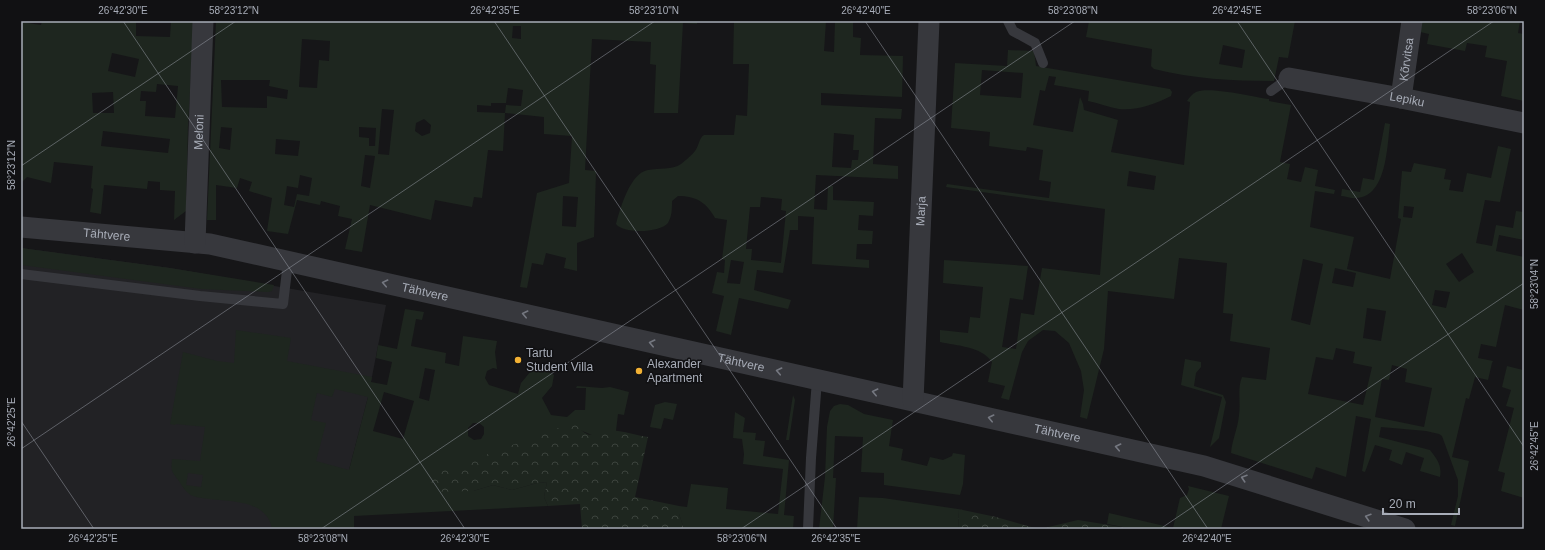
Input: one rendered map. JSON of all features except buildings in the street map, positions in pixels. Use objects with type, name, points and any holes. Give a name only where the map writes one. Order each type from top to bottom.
[{"type":"street","name":"Meloni","points":[[195,243],[203,21]]},
{"type":"street","name":"Marja","points":[[913,401],[929,21]]},
{"type":"street","name":"Kõrvitsa","points":[[1401,98],[1412,21]]},
{"type":"street","name":"Lepiku","points":[[1290,78],[1401,98],[1524,123]]},
{"type":"street","name":"Tähtvere","points":[[21,227],[210,244],[1204,466],[1405,529]]},
{"type":"lane","points":[[1008,21],[1013,31],[1035,43],[1043,63]]},
{"type":"lane","points":[[1272,90],[1290,78]]},
{"type":"lane","points":[[21,274],[192,295],[283,304],[288,262]]},
{"type":"lane","points":[[808,529],[811,458],[817,380]]},
{"type":"shaded area","points":[[21,248],[170,268],[386,305],[368,397],[349,470],[354,529],[21,529]]},
{"type":"green space","points":[[42,21],[136,21],[136,36],[170,37],[171,21],[194,21],[188,126],[186,211],[174,220],[175,191],[160,190],[160,182],[148,181],[147,189],[104,185],[101,214],[90,212],[93,189],[91,188],[93,166],[54,162],[51,183],[27,177],[21,183],[21,22],[41,25]],"holes":[[[112,53],[139,59],[135,77],[108,71]],[[157,84],[178,86],[175,118],[145,116],[146,101],[140,101],[141,91],[156,92]],[[113,92],[114,113],[93,113],[92,93]],[[103,131],[170,139],[168,153],[101,146]]]},
{"type":"green space","points":[[216,21],[697,21],[697,24],[683,23],[678,113],[654,113],[656,65],[650,64],[651,42],[592,39],[585,170],[596,171],[594,237],[577,243],[577,271],[564,268],[566,258],[546,253],[543,265],[532,263],[527,288],[520,287],[537,193],[569,183],[572,136],[544,134],[544,117],[505,113],[503,151],[488,150],[482,198],[474,197],[472,207],[435,200],[431,220],[370,205],[362,252],[345,249],[352,219],[338,216],[340,206],[321,201],[320,205],[297,200],[288,234],[267,231],[272,198],[249,191],[252,182],[240,178],[237,188],[216,185],[216,220],[207,220]],"holes":[[[513,26],[521,26],[521,39],[512,38]],[[302,39],[330,41],[329,61],[319,60],[317,88],[299,87]],[[221,80],[270,80],[269,86],[288,90],[287,99],[267,96],[267,108],[222,107]],[[508,88],[523,90],[521,106],[506,105],[505,113],[477,112],[477,105],[491,106],[491,103],[506,103]],[[382,109],[394,110],[389,155],[378,154]],[[424,119],[431,125],[430,133],[422,136],[415,131],[416,123]],[[221,127],[232,128],[230,150],[219,148]],[[359,127],[376,128],[375,146],[369,146],[369,138],[359,137]],[[276,139],[300,141],[298,156],[275,154]],[[365,155],[375,156],[370,188],[361,186]],[[300,175],[312,178],[309,196],[297,194],[294,207],[284,205],[287,186],[298,188]],[[563,196],[578,197],[576,227],[562,226]]]},
{"type":"green space","points":[[734,21],[826,21],[824,51],[834,52],[835,21],[862,21],[853,22],[853,37],[861,38],[860,55],[903,56],[902,97],[821,93],[821,105],[902,109],[901,119],[875,118],[873,164],[898,166],[898,179],[816,175],[814,209],[827,210],[828,186],[833,186],[833,200],[874,202],[873,216],[859,215],[858,230],[873,231],[872,244],[857,244],[856,259],[869,260],[869,268],[812,264],[814,217],[798,216],[798,230],[790,230],[783,273],[757,270],[754,290],[791,300],[788,309],[739,298],[731,335],[716,331],[724,296],[712,293],[717,272],[724,273],[725,260],[722,259],[727,220],[715,218],[712,212],[700,201],[690,197],[678,196],[672,201],[670,218],[668,223],[664,226],[657,229],[633,231],[620,227],[616,224],[631,184],[642,173],[648,170],[674,167],[681,164],[695,151],[704,135],[734,135],[736,115],[747,116],[749,64],[733,64]],"holes":[[[834,133],[854,135],[853,150],[859,150],[858,160],[852,160],[851,168],[832,167]],[[761,197],[782,199],[781,210],[786,211],[781,263],[751,260],[752,249],[746,249],[750,207],[760,207]],[[731,260],[744,262],[740,284],[727,283]]]},
{"type":"green space","points":[[1089,21],[1295,21],[1288,58],[1279,57],[1274,81],[1214,79],[1154,69],[1151,66],[1152,49],[1086,37]],"holes":[[[1223,45],[1245,50],[1242,68],[1219,64]]]},
{"type":"green space","points":[[1422,21],[1520,21],[1518,33],[1524,34],[1524,101],[1501,96],[1507,61],[1485,57],[1487,46],[1467,43],[1465,51],[1427,44],[1429,34],[1420,32]]},
{"type":"green space","points":[[1008,50],[1034,51],[1036,66],[1170,89],[1172,92],[1171,96],[1159,102],[1139,108],[1119,109],[1088,101],[1089,91],[1054,85],[1056,77],[1049,76],[1045,91],[1040,90],[1033,125],[1073,132],[1080,97],[1084,110],[1118,120],[1111,152],[1184,165],[1190,102],[1187,101],[1196,92],[1211,90],[1231,92],[1269,99],[1269,101],[1291,105],[1280,162],[1290,164],[1287,179],[1301,182],[1305,167],[1318,170],[1315,186],[1335,190],[1334,194],[1315,191],[1310,227],[1354,237],[1347,269],[1390,279],[1401,219],[1398,218],[1402,171],[1411,172],[1414,163],[1446,169],[1444,179],[1451,180],[1449,190],[1463,192],[1467,173],[1491,178],[1498,146],[1511,149],[1500,202],[1485,200],[1476,243],[1492,246],[1496,225],[1513,228],[1516,211],[1524,212],[1524,240],[1499,235],[1496,251],[1524,257],[1524,310],[1505,305],[1496,347],[1481,344],[1478,358],[1493,361],[1488,380],[1475,377],[1469,399],[1466,398],[1452,457],[1469,461],[1455,526],[1451,525],[1458,496],[1458,480],[1442,436],[1439,434],[1426,431],[1381,427],[1379,437],[1430,450],[1440,466],[1440,477],[1420,471],[1424,458],[1406,452],[1402,465],[1389,460],[1392,450],[1375,445],[1365,472],[1362,471],[1371,419],[1356,416],[1346,477],[1316,467],[1312,479],[1231,453],[1238,420],[1242,377],[1266,380],[1270,348],[1230,341],[1233,314],[1223,313],[1227,263],[1179,258],[1174,299],[1108,291],[1104,349],[1087,419],[1080,417],[1084,390],[1081,371],[1069,343],[1055,331],[1043,330],[1028,341],[1022,352],[1009,400],[1001,398],[1005,386],[988,382],[992,362],[987,357],[975,350],[940,342],[940,330],[968,333],[970,317],[980,318],[983,287],[943,283],[944,260],[1028,266],[1023,300],[1010,298],[1002,347],[1016,349],[1021,313],[1034,315],[1042,268],[1100,275],[1105,209],[946,187],[947,184],[1049,198],[1051,182],[1039,180],[1043,150],[1027,147],[1026,151],[989,146],[990,132],[951,128],[955,63],[1007,66]],"holes":[[[982,70],[1023,73],[1021,98],[980,95]],[[1129,171],[1156,176],[1154,190],[1127,186]],[[1404,206],[1414,207],[1412,218],[1403,217]],[[1462,253],[1474,272],[1459,282],[1446,264]],[[1303,259],[1323,264],[1310,325],[1291,320]],[[1335,268],[1356,273],[1353,287],[1332,283]],[[1435,290],[1450,292],[1446,308],[1432,305]],[[1367,308],[1386,311],[1381,341],[1363,338]],[[1336,348],[1355,352],[1353,363],[1372,367],[1363,405],[1308,394],[1316,357],[1333,360]],[[1392,365],[1407,369],[1405,382],[1432,388],[1424,427],[1375,417],[1382,379],[1389,380]]]},
{"type":"green space","points":[[1385,123],[1390,124],[1384,169],[1380,180],[1374,189],[1366,195],[1354,198],[1341,196],[1342,189],[1360,192],[1363,178],[1374,180]]},
{"type":"green space","points":[[21,248],[170,268],[274,285],[272,291],[268,292],[201,289],[21,265]]},
{"type":"green space","points":[[405,309],[424,312],[422,320],[416,319],[411,346],[446,353],[445,363],[459,366],[463,336],[497,341],[495,352],[497,369],[493,368],[487,371],[485,378],[489,385],[518,394],[521,383],[536,365],[554,375],[552,386],[542,398],[551,415],[567,417],[575,410],[585,410],[586,388],[576,388],[577,386],[602,388],[610,387],[629,392],[624,415],[618,414],[616,431],[594,436],[580,430],[473,491],[493,485],[512,490],[537,483],[547,482],[544,497],[548,506],[354,516],[354,529],[272,529],[268,518],[261,510],[240,502],[193,496],[185,490],[173,473],[172,459],[200,461],[205,427],[170,424],[183,352],[217,361],[234,363],[236,330],[291,338],[287,361],[372,377],[371,382],[387,385],[392,362],[376,358],[378,345],[397,349]],"holes":[[[425,368],[435,370],[429,401],[419,398]],[[335,389],[368,397],[349,470],[316,461],[326,423],[311,420],[317,393],[332,397]],[[384,392],[414,401],[403,439],[373,431]],[[473,423],[479,423],[484,427],[484,434],[481,439],[474,440],[468,436],[468,428]],[[188,473],[203,475],[201,487],[186,485]]]},
{"type":"green space","points":[[1185,359],[1201,362],[1201,367],[1196,373],[1194,386],[1223,395],[1226,402],[1219,438],[1210,447],[1222,397],[1181,385]]},
{"type":"green space","points":[[1524,365],[1524,498],[1501,491],[1505,473],[1498,471],[1514,408],[1506,406],[1511,390],[1502,387],[1507,366],[1523,370]]},
{"type":"green space","points":[[793,395],[795,400],[789,440],[786,440]]},
{"type":"green space","points":[[665,402],[677,404],[673,420],[664,418],[661,429],[650,427],[655,405]]},
{"type":"green space","points":[[840,404],[848,405],[864,414],[893,420],[889,446],[903,449],[901,460],[927,466],[930,457],[943,460],[952,456],[953,453],[965,455],[963,484],[960,495],[884,485],[884,473],[861,472],[863,437],[835,436],[833,478],[836,478],[833,529],[819,529],[825,477],[827,427],[830,411],[834,406]]},
{"type":"green space","points":[[735,412],[745,418],[743,432],[756,433],[755,440],[765,441],[763,456],[789,460],[784,515],[794,516],[793,529],[684,529],[679,514],[679,506],[687,507],[691,484],[728,488],[726,509],[778,514],[783,469],[743,464],[744,454],[742,439],[733,438]]},
{"type":"green space","points":[[574,422],[580,429],[590,435],[618,431],[648,437],[635,497],[679,506],[679,514],[684,529],[582,529],[580,504],[548,506],[544,497],[547,482],[537,483],[512,490],[493,485],[473,491],[433,492],[421,479]]},
{"type":"green space","points":[[1188,486],[1229,496],[1221,529],[1134,529],[1107,524],[1109,513],[1173,528],[1180,498],[1187,495],[1189,489]]},
{"type":"green space","points":[[859,497],[883,498],[958,509],[959,529],[857,529]]},
{"type":"green space","points":[[958,509],[996,517],[1040,529],[959,529]]},
{"type":"green space","points":[[1078,520],[1134,529],[1040,529]]},
{"type":"place","name":"Tartu Student Villa","points":[[518,360]]},
{"type":"place","name":"Alexander Apartment","points":[[639,371]]}]
